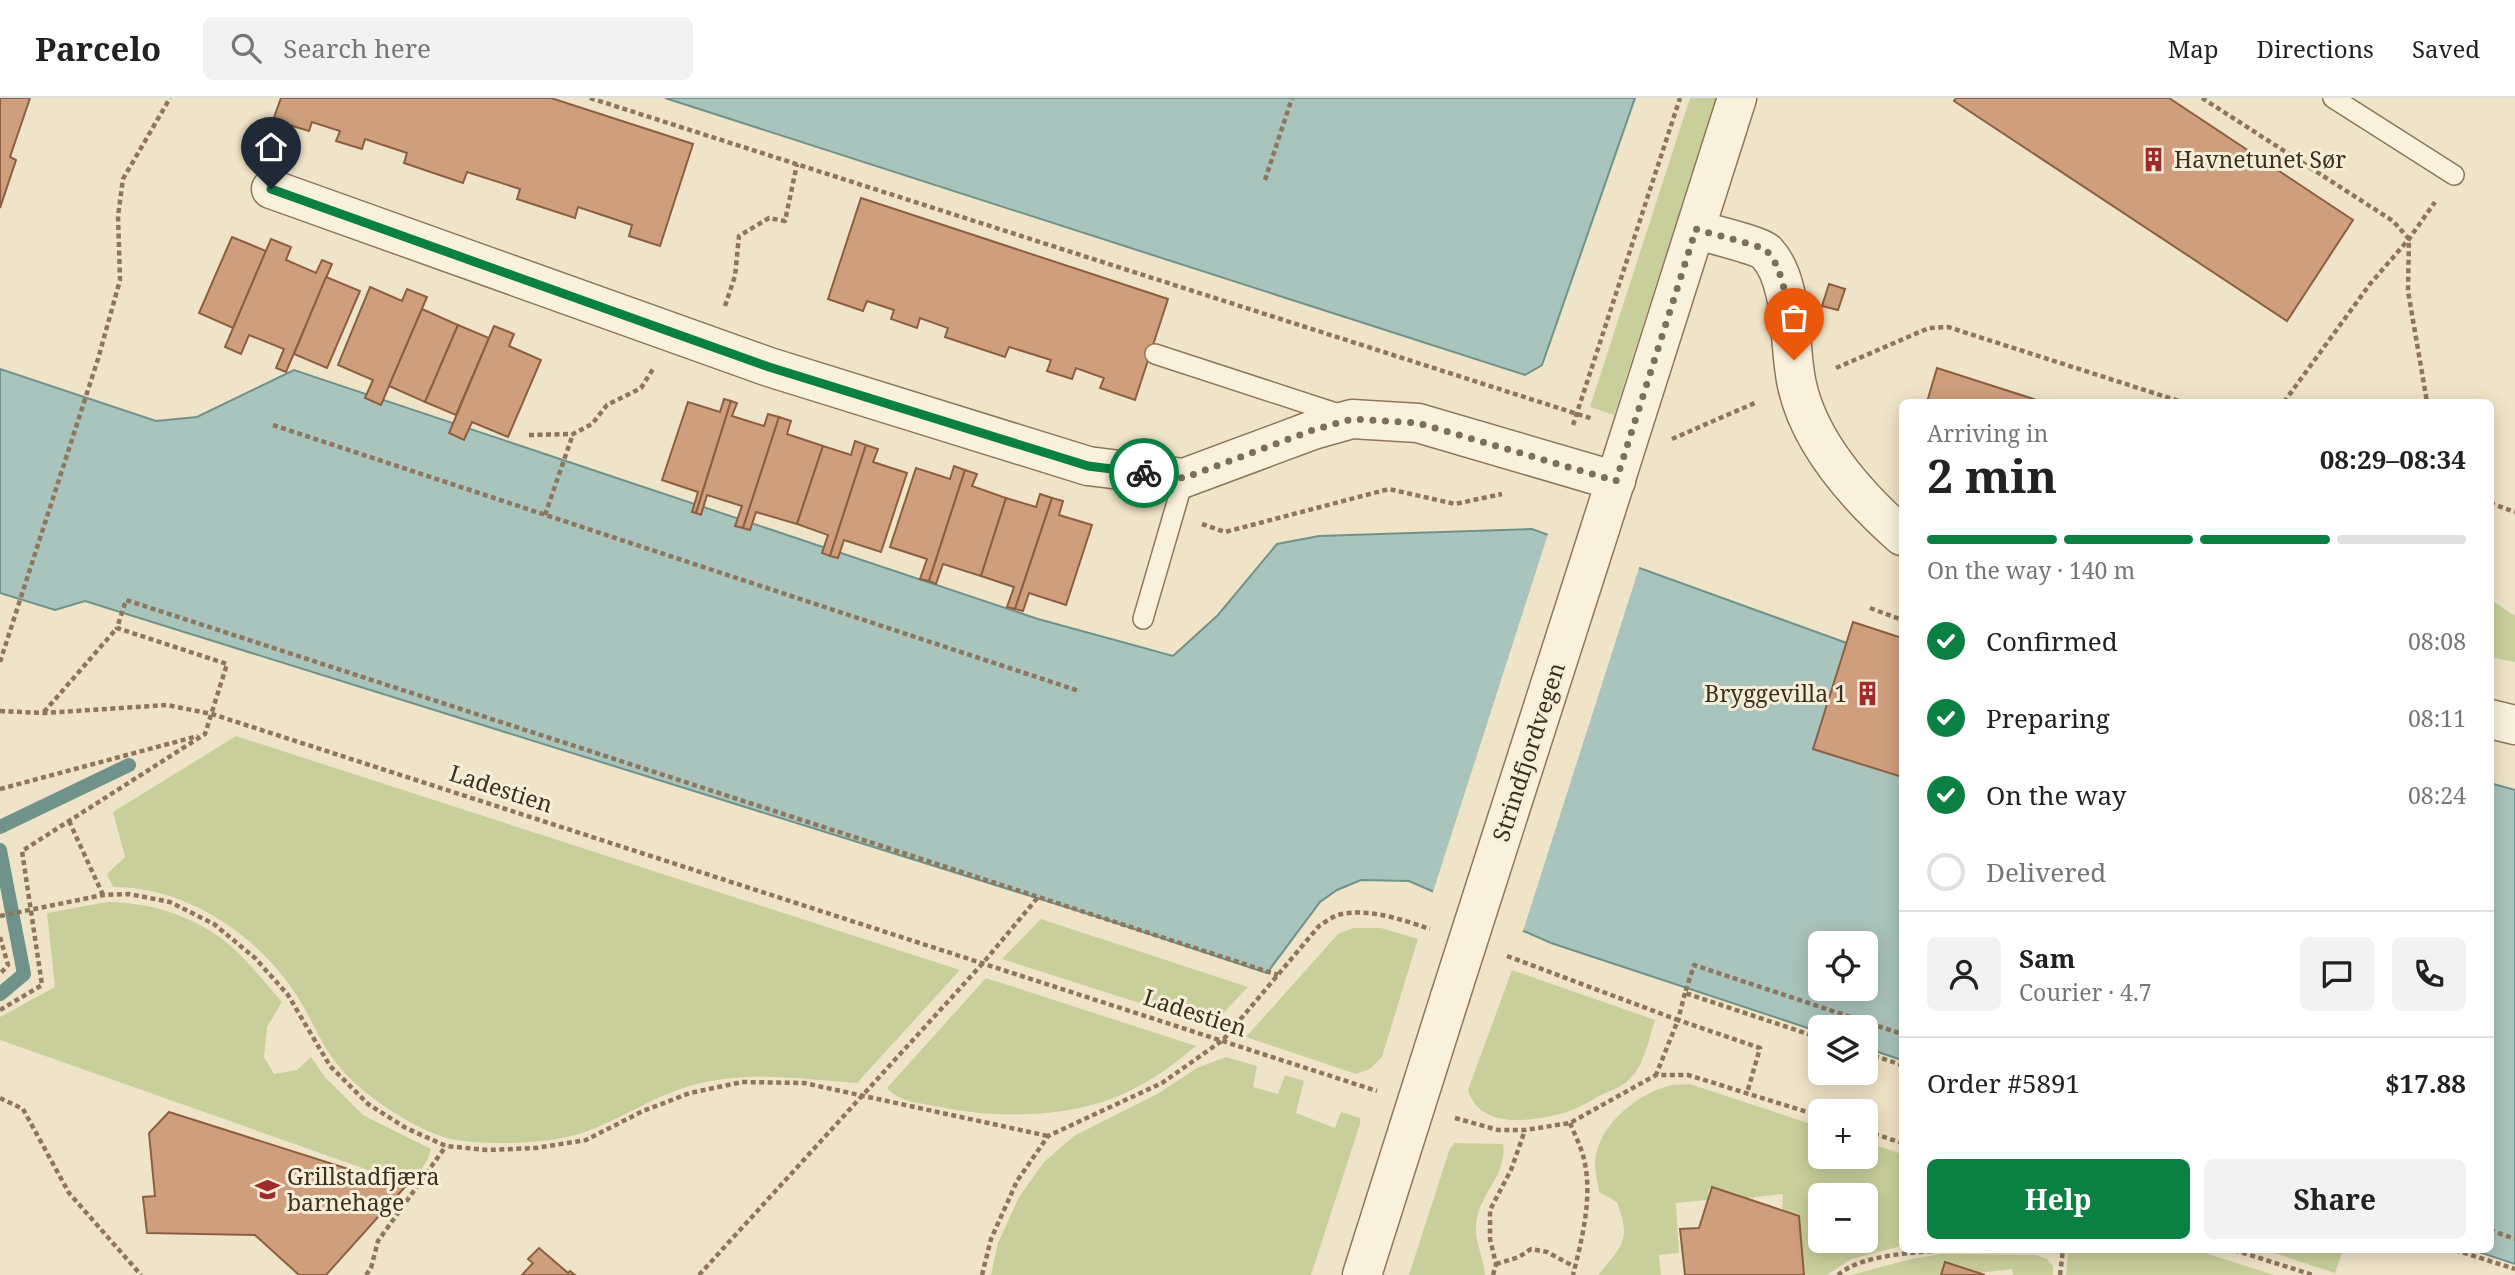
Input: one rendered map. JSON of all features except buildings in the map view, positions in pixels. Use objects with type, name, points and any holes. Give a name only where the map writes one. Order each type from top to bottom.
[{"type":"street","name":"Strindfjordvegen","points":[[1362,1275],[1737,98]]},
{"type":"street","points":[[271,189],[769,367],[1179,496],[1313,430],[1352,419],[1418,423],[1616,481]]},
{"type":"street","points":[[1696,229],[1765,250],[1780,271],[1797,385],[1810,420],[1826,452],[1868,506],[1899,533]]},
{"type":"street","points":[[2494,720],[2515,725]]},
{"type":"lane","points":[[2333,98],[2454,174]]},
{"type":"lane","points":[[1155,354],[1352,419]]},
{"type":"lane","points":[[1143,619],[1179,496]]},
{"type":"path","points":[[0,662],[98,359],[120,280],[118,216],[123,179],[170,98]]},
{"type":"path","points":[[590,98],[1577,414]]},
{"type":"path","points":[[1265,180],[1292,98]]},
{"type":"path","points":[[1571,433],[1680,98]]},
{"type":"path","points":[[2202,98],[2393,221],[2409,239],[2408,291],[2426,399]]},
{"type":"path","points":[[724,307],[736,276],[739,236],[769,218],[785,221],[797,164]]},
{"type":"path","points":[[2286,399],[2370,284],[2409,239],[2454,174]]},
{"type":"path","points":[[1668,440],[1929,328],[1948,327],[2173,399]]},
{"type":"path","points":[[529,435],[573,434],[592,424],[607,405],[641,388],[675,334]]},
{"type":"path","points":[[273,425],[1079,691]]},
{"type":"path","points":[[545,515],[573,434]]},
{"type":"path","points":[[1179,496],[1225,532],[1389,489],[1455,504],[1505,493]]},
{"type":"path","points":[[2494,504],[2515,512]]},
{"type":"path","points":[[44,713],[117,628],[126,600],[1278,975]]},
{"type":"path","points":[[1870,608],[1899,619]]},
{"type":"path","points":[[0,1010],[41,985],[22,851],[205,734],[212,714],[227,664],[117,628]]},
{"type":"path","name":"Ladestien","points":[[0,711],[44,713],[167,705],[212,714],[1381,1092]]},
{"type":"path","points":[[0,789],[205,734]]},
{"type":"path","points":[[69,821],[103,895]]},
{"type":"path","points":[[3,916],[103,895],[129,894],[170,902],[214,924],[255,958],[288,995],[330,1066],[368,1104],[406,1128],[446,1146],[487,1150],[536,1148],[586,1140],[643,1111],[690,1093],[743,1082],[804,1083],[1048,1136]]},
{"type":"path","points":[[699,1275],[982,963],[1039,896]]},
{"type":"path","points":[[982,1275],[991,1239],[1017,1181],[1048,1136],[1162,1083],[1223,1040],[1319,926],[1336,916],[1358,912],[1410,922]]},
{"type":"path","points":[[0,937],[8,965],[0,974]]},
{"type":"path","points":[[1520,961],[1760,1048],[1747,1093]]},
{"type":"path","points":[[1656,1074],[1678,1020],[1694,965],[1899,1033]]},
{"type":"path","points":[[1685,993],[1808,1034]]},
{"type":"path","points":[[1878,1057],[1899,1064]]},
{"type":"path","points":[[1449,1116],[1498,1130],[1525,1130],[1570,1123],[1656,1074],[1688,1074],[1808,1112]]},
{"type":"path","points":[[0,1098],[23,1109],[69,1193],[141,1275]]},
{"type":"path","points":[[1570,1123],[1584,1160],[1587,1195],[1582,1242],[1573,1275]]},
{"type":"path","points":[[1493,1275],[1496,1264],[1490,1239],[1490,1210],[1511,1170],[1525,1130]]},
{"type":"path","points":[[1878,1135],[1899,1142]]},
{"type":"path","points":[[366,1275],[371,1268],[378,1241],[446,1146]]},
{"type":"path","points":[[2494,1231],[2515,1239]]},
{"type":"path","points":[[1496,1264],[1519,1257],[1531,1249],[1547,1252],[1575,1267]]},
{"type":"path","points":[[1838,1275],[1849,1265],[1914,1253]]},
{"type":"path","points":[[2060,1273],[2063,1253]]},
{"type":"path","points":[[2243,1253],[2313,1275]]},
{"type":"path","points":[[2464,1253],[2515,1269]]},
{"type":"green space","points":[[1690,98],[1716,98],[1614,415],[1590,407]]},
{"type":"green space","points":[[2494,602],[2515,616],[2515,662],[2494,658]]},
{"type":"green space","points":[[236,736],[960,970],[857,1083],[773,1077],[732,1078],[675,1091],[569,1137],[499,1143],[465,1141],[437,1135],[389,1109],[347,1075],[331,1056],[297,996],[281,974],[241,935],[193,905],[167,895],[141,889],[113,887],[107,874],[125,857],[113,812]]},
{"type":"green space","points":[[107,902],[148,906],[175,914],[200,925],[231,946],[282,1002],[267,1027],[264,1057],[274,1074],[297,1070],[311,1057],[325,1077],[363,1115],[431,1149],[416,1176],[408,1184],[0,1040],[0,1017],[55,987],[47,913]]},
{"type":"green space","points":[[1041,919],[1248,987],[1211,1026],[1002,959]]},
{"type":"green space","points":[[1353,928],[1381,928],[1418,939],[1382,1057],[1370,1069],[1356,1074],[1246,1037],[1338,934]]},
{"type":"green space","points":[[1512,970],[1655,1020],[1637,1070],[1620,1086],[1567,1112],[1540,1118],[1510,1120],[1484,1112],[1474,1103],[1468,1090]]},
{"type":"green space","points":[[986,978],[1196,1046],[1169,1068],[1117,1097],[1068,1110],[1016,1115],[990,1114],[905,1100],[892,1093],[887,1088]]},
{"type":"green space","points":[[1226,1057],[1257,1066],[1253,1087],[1278,1094],[1285,1075],[1304,1081],[1296,1113],[1335,1128],[1341,1112],[1360,1118],[1311,1275],[991,1275],[998,1243],[1019,1197],[1044,1162],[1074,1136],[1159,1093],[1197,1068]]},
{"type":"green space","points":[[1690,1084],[1808,1123],[1808,1169],[1878,1169],[1878,1146],[1899,1153],[1899,1247],[1878,1252],[1878,1183],[1808,1183],[1808,1253],[1875,1253],[1851,1259],[1827,1275],[1802,1275],[1782,1212],[1783,1194],[1740,1199],[1709,1188],[1707,1200],[1676,1203],[1679,1253],[1659,1255],[1661,1275],[1598,1275],[1619,1249],[1624,1234],[1617,1202],[1599,1192],[1595,1160],[1598,1147],[1611,1124],[1621,1113],[1644,1096],[1668,1086]]},
{"type":"green space","points":[[1455,1143],[1503,1144],[1501,1166],[1481,1205],[1476,1226],[1485,1275],[1409,1275],[1450,1148]]},
{"type":"green space","points":[[2068,1253],[2205,1253],[2274,1275],[2066,1275]]},
{"type":"green space","points":[[2274,1253],[2342,1253],[2335,1273]]},
{"type":"green space","points":[[1942,1254],[2036,1255],[2047,1259],[2053,1266],[2053,1275],[2013,1275],[2012,1269],[1979,1273],[1946,1264],[1941,1275],[1851,1275]]},
{"type":"water","points":[[665,98],[1635,98],[1542,365],[1525,375]]},
{"type":"water","points":[[0,369],[156,421],[197,417],[294,370],[1038,619],[1173,656],[1218,615],[1277,544],[1319,536],[1532,529],[1899,662],[1899,1059],[1878,1052],[1878,1015],[1808,1015],[1808,1028],[1551,943],[1409,881],[1361,880],[1337,890],[1320,902],[1267,973],[1101,918],[85,601],[55,610],[0,593]]},
{"type":"water","points":[[2494,784],[2515,790],[2515,1264],[2482,1253],[2494,1253]]},
{"type":"pier","points":[[1549,531],[1640,565],[1522,934],[1432,895]]},
{"type":"waterway","points":[[0,827],[129,765]]},
{"type":"waterway","points":[[0,850],[24,974],[0,994]]},
{"type":"way so far","points":[[1144,473],[1184,478],[1313,430],[1352,419],[1418,423],[1616,481],[1696,229],[1765,250],[1780,271],[1794,360]]},
{"type":"place","name":"Havnetunet Sør","points":[[2154,160]]},
{"type":"place","name":"Bryggevilla 1","points":[[1867,694]]},
{"type":"place","name":"Grillstadfjæra barnehage","points":[[267,1190]]},
{"type":"route","points":[[271,189],[769,367],[1088,466],[1144,473]]}]
